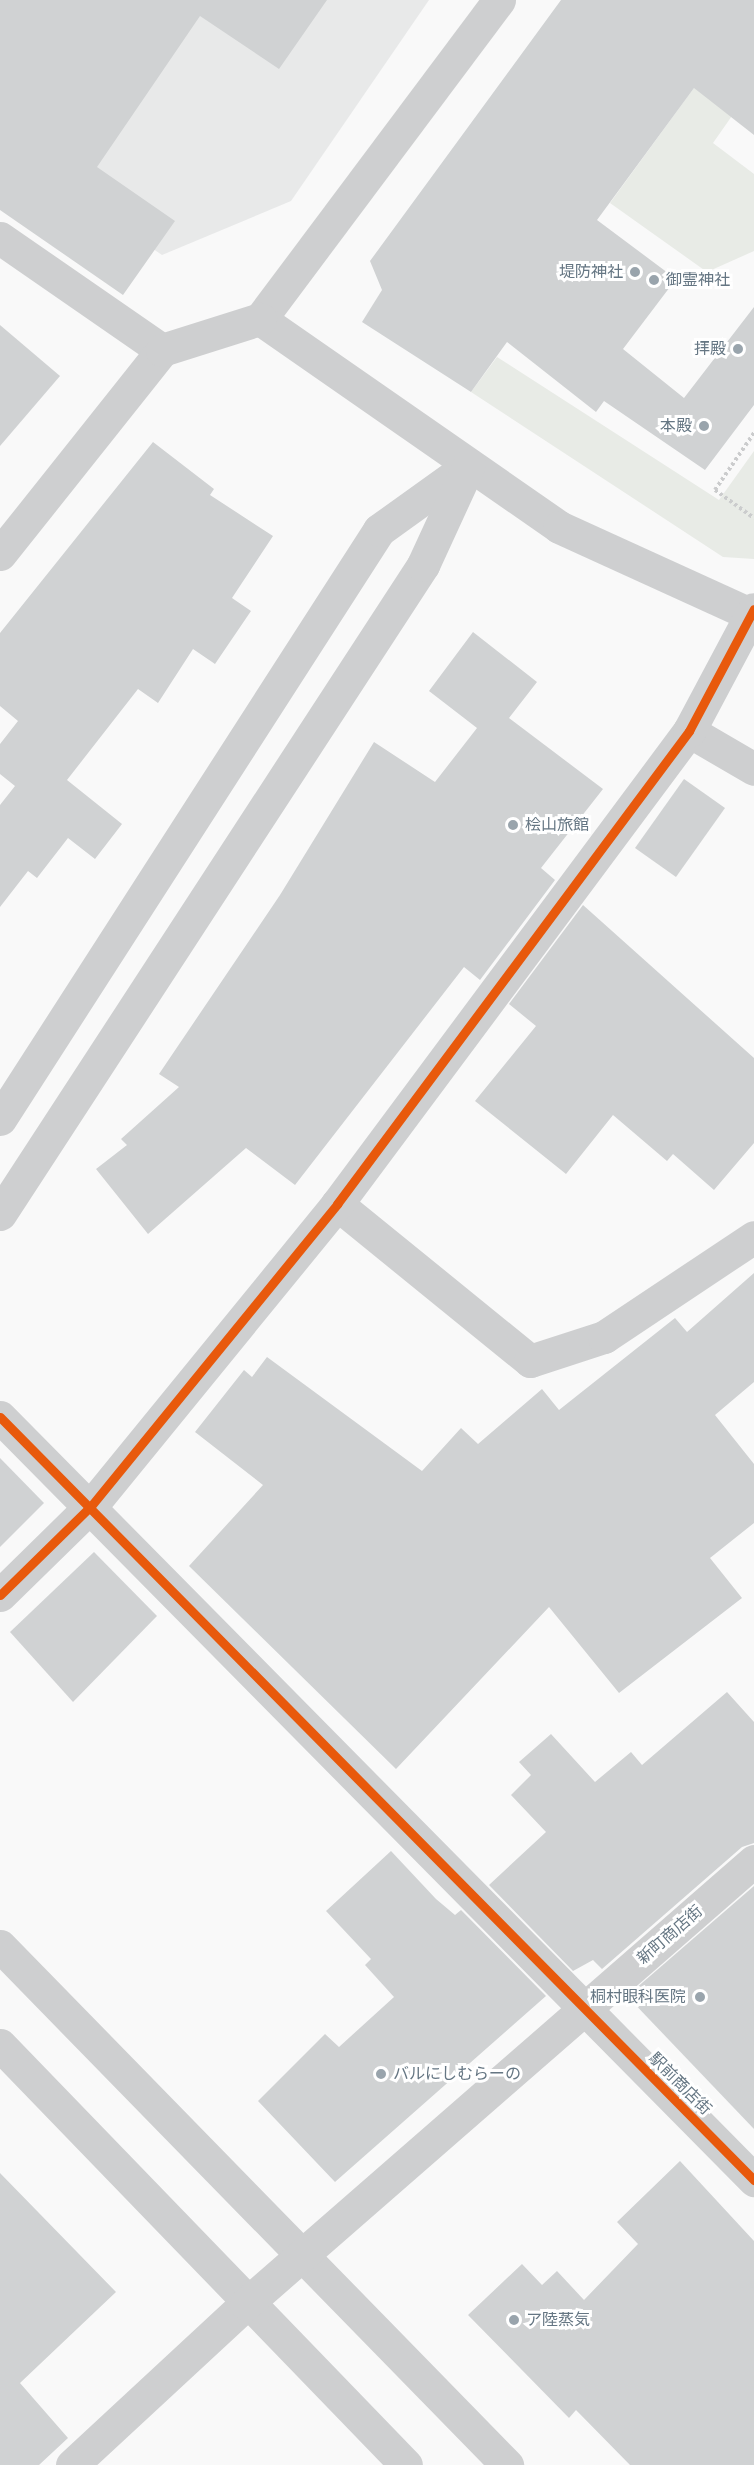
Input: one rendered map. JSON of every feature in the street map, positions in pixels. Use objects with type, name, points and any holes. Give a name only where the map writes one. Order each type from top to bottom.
[{"type":"street","points":[[0,554],[162,350],[260,319],[499,0]]},
{"type":"street","points":[[0,238],[162,350]]},
{"type":"street","points":[[0,1595],[91,1506],[338,1204],[689,730],[753,614],[559,527],[260,319]]},
{"type":"street","points":[[0,1119],[379,530],[469,465]]},
{"type":"street","points":[[0,1214],[423,565],[469,465]]},
{"type":"street","points":[[689,730],[754,769]]},
{"type":"street","points":[[338,1204],[530,1361],[604,1337],[754,1236]]},
{"type":"street","name":"駅前商店街","points":[[0,1417],[91,1506],[754,2180]]},
{"type":"street","name":"新町商店街","points":[[72,2465],[246,2304],[754,1861]]},
{"type":"street","points":[[0,1946],[507,2465]]},
{"type":"street","points":[[0,2045],[246,2304],[406,2465]]},
{"type":"path","points":[[754,433],[716,490],[754,518]]},
{"type":"shaded area","points":[[0,0],[429,0],[291,201],[162,255],[0,143]]},
{"type":"shaded area","points":[[696,85],[734,113],[713,143],[754,174],[754,251],[707,272],[610,203]]},
{"type":"shaded area","points":[[497,357],[719,500],[754,451],[754,559],[723,557],[471,392]]},
{"type":"building","points":[[0,0],[327,0],[279,69],[200,16],[97,167],[175,221],[123,295],[0,210]]},
{"type":"building","points":[[561,0],[754,0],[754,135],[694,88],[597,220],[676,279],[623,349],[684,398],[754,307],[754,405],[705,470],[604,401],[596,412],[507,342],[471,392],[362,322],[382,290],[370,261]]},
{"type":"building","points":[[0,325],[60,376],[0,446]]},
{"type":"building","points":[[153,442],[214,489],[210,495],[273,536],[232,598],[251,611],[215,664],[193,649],[158,703],[138,689],[67,780],[122,824],[95,859],[68,838],[37,878],[28,871],[0,907],[0,805],[15,786],[0,774],[0,744],[18,721],[0,706],[0,633]]},
{"type":"building","points":[[473,632],[537,682],[509,718],[603,789],[541,868],[555,880],[480,980],[464,967],[295,1185],[246,1148],[148,1234],[96,1169],[127,1145],[121,1139],[179,1087],[159,1074],[280,895],[374,742],[435,782],[477,728],[429,691]]},
{"type":"building","points":[[684,779],[725,808],[676,877],[635,848]]},
{"type":"building","points":[[583,905],[754,1058],[754,1143],[714,1190],[673,1154],[667,1161],[613,1115],[566,1174],[475,1101],[536,1026],[509,1004]]},
{"type":"building","points":[[754,1273],[754,1382],[715,1415],[754,1464],[754,1523],[710,1558],[742,1598],[619,1693],[549,1607],[396,1769],[189,1566],[263,1485],[195,1432],[244,1370],[252,1377],[267,1357],[422,1471],[461,1428],[478,1444],[542,1389],[559,1410],[675,1318],[687,1332]]},
{"type":"building","points":[[0,1458],[44,1503],[0,1547]]},
{"type":"building","points":[[94,1552],[157,1616],[73,1702],[10,1632]]},
{"type":"building","points":[[727,1692],[754,1722],[754,1843],[742,1847],[602,1969],[593,1960],[573,1971],[489,1885],[546,1832],[511,1795],[531,1775],[519,1762],[551,1734],[595,1782],[631,1752],[642,1765]]},
{"type":"building","points":[[391,1851],[436,1899],[455,1915],[461,1910],[546,1996],[335,2182],[258,2101],[325,2034],[339,2047],[394,1997],[365,1965],[371,1959],[326,1911]]},
{"type":"building","points":[[754,1886],[754,2129],[627,1996]]},
{"type":"building","points":[[680,2161],[754,2241],[754,2465],[630,2465],[576,2410],[569,2418],[468,2315],[522,2264],[542,2285],[557,2271],[584,2300],[638,2244],[617,2222]]},
{"type":"building","points":[[0,2173],[116,2292],[20,2383],[68,2438],[39,2465],[0,2465]]},
{"type":"cycle path","points":[[0,1595],[91,1506],[337,1204],[689,731],[754,609]]},
{"type":"cycle path","points":[[0,1417],[754,2180]]},
{"type":"place","name":"堤防神社","points":[[635,272]]},
{"type":"place","name":"御霊神社","points":[[654,280]]},
{"type":"place","name":"拝殿","points":[[738,349]]},
{"type":"place","name":"本殿","points":[[704,426]]},
{"type":"place","name":"桧山旅館","points":[[513,825]]},
{"type":"place","name":"桐村眼科医院","points":[[700,1997]]},
{"type":"place","name":"バルにしむらーの","points":[[381,2074]]},
{"type":"place","name":"ア陸蒸気","points":[[514,2320]]}]
